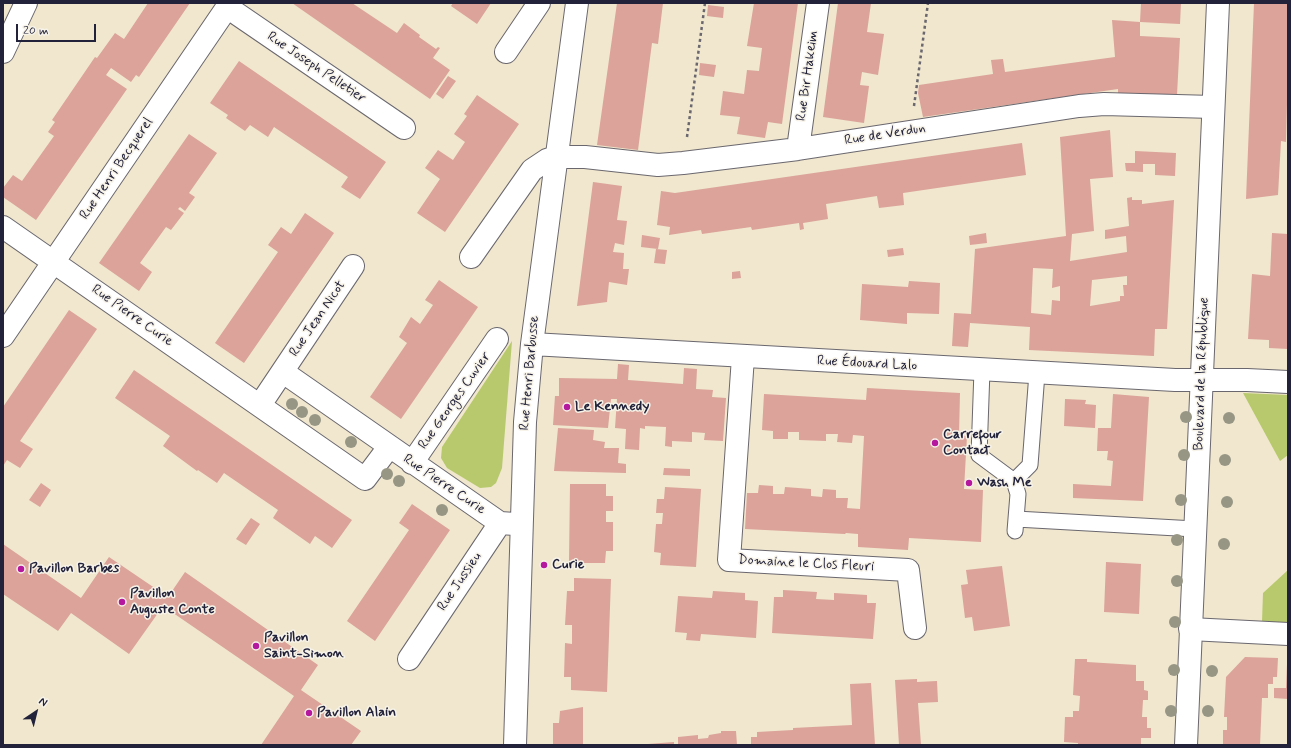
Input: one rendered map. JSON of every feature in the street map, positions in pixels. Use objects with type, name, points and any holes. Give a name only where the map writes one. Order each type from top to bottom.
[{"type":"street","points":[[3,52],[26,3]]},
{"type":"street","points":[[506,52],[539,3]]},
{"type":"street","name":"Rue Henri Barbusse","points":[[515,745],[510,523],[525,422],[532,344],[577,3]]},
{"type":"street","name":"Rue Bir Hakeim","points":[[798,149],[818,3]]},
{"type":"street","name":"Boulevard de la République","points":[[1186,745],[1190,629],[1203,381],[1218,3]]},
{"type":"street","name":"Rue Joseph Pelletier","points":[[229,5],[404,128]]},
{"type":"street","name":"Rue Henri Becquerel","points":[[3,336],[229,5]]},
{"type":"street","name":"Rue de Verdun","points":[[556,157],[585,157],[658,165],[798,149],[1079,106],[1104,104],[1214,107]]},
{"type":"street","points":[[471,257],[532,170],[547,160],[556,157]]},
{"type":"street","name":"Rue Pierre Curie","points":[[3,227],[365,479],[389,447]]},
{"type":"street","name":"Rue Jean Nicot","points":[[283,372],[353,266]]},
{"type":"street","name":"Rue Georges Cuvier","points":[[412,463],[497,339]]},
{"type":"street","name":"Rue Édouard Lalo","points":[[532,344],[1175,380],[1247,380],[1288,382]]},
{"type":"street","name":"Domaine le Clos Fleuri","points":[[743,357],[729,560],[908,570],[915,628]]},
{"type":"street","points":[[260,405],[283,372]]},
{"type":"street","name":"Rue Pierre Curie","points":[[283,372],[412,463],[510,523]]},
{"type":"street","name":"Rue Jussieu","points":[[409,659],[510,523]]},
{"type":"street","points":[[1190,629],[1288,634]]},
{"type":"lane","points":[[982,370],[979,455],[1014,481],[1018,494],[1015,525],[1195,529]]},
{"type":"lane","points":[[1014,481],[1030,464],[1037,373]]},
{"type":"path","points":[[683,163],[705,3]]},
{"type":"path","points":[[910,132],[928,3]]},
{"type":"green space","points":[[512,341],[502,468],[496,483],[491,487],[480,488],[447,468],[441,458],[442,447]]},
{"type":"green space","points":[[1243,393],[1288,395],[1288,455],[1280,461]]},
{"type":"green space","points":[[1288,570],[1288,624],[1262,622],[1263,593]]},
{"type":"building","points":[[148,3],[190,3],[139,77],[136,75],[131,82],[111,68],[106,75],[127,89],[36,220],[3,197],[3,188],[13,175],[22,181],[54,136],[48,132],[55,122],[52,120],[95,57],[97,58],[115,33],[124,39]]},
{"type":"building","points":[[292,3],[352,3],[397,33],[404,23],[420,35],[419,37],[436,49],[438,47],[440,48],[433,58],[450,70],[430,99]]},
{"type":"building","points":[[453,3],[491,3],[477,24],[451,6]]},
{"type":"building","points":[[617,3],[663,3],[658,44],[652,43],[638,150],[597,145]]},
{"type":"building","points":[[754,3],[798,3],[782,124],[768,122],[765,138],[737,134],[740,117],[720,115],[723,91],[744,94],[747,70],[759,71],[762,48],[747,46]]},
{"type":"building","points":[[838,3],[871,3],[867,32],[884,34],[878,75],[862,72],[860,85],[869,86],[864,123],[823,117]]},
{"type":"building","points":[[1141,3],[1181,3],[1180,24],[1140,22]]},
{"type":"building","points":[[1254,3],[1288,3],[1288,104],[1286,142],[1281,141],[1278,195],[1246,199]]},
{"type":"building","points":[[708,5],[724,7],[723,18],[707,16]]},
{"type":"building","points":[[1112,20],[1140,22],[1140,36],[1180,38],[1177,95],[1118,93],[1118,89],[923,117],[918,93],[919,85],[993,74],[991,60],[1003,59],[1005,72],[1115,57]]},
{"type":"building","points":[[239,61],[386,162],[360,199],[341,187],[348,177],[274,127],[268,137],[250,125],[245,131],[226,118],[228,115],[210,103]]},
{"type":"building","points":[[700,63],[716,65],[714,77],[699,75]]},
{"type":"building","points":[[448,76],[456,81],[443,99],[436,94]]},
{"type":"building","points":[[477,95],[519,124],[445,232],[417,213],[440,179],[425,168],[438,150],[453,160],[465,142],[454,134],[467,116],[464,114]]},
{"type":"building","points":[[1110,130],[1113,177],[1090,179],[1094,231],[1072,234],[1070,261],[1127,252],[1126,236],[1105,239],[1105,230],[1129,226],[1127,198],[1132,197],[1132,200],[1142,200],[1142,204],[1174,200],[1167,329],[1155,329],[1154,356],[1029,350],[1030,327],[970,323],[968,347],[952,346],[954,313],[971,314],[975,249],[1066,236],[1060,137]],"holes":[[[1033,268],[1053,269],[1052,288],[1060,286],[1060,301],[1052,300],[1051,315],[1031,313]],[[1127,276],[1127,285],[1123,285],[1124,296],[1120,296],[1120,301],[1090,306],[1092,280]]]},
{"type":"building","points":[[189,134],[217,153],[189,193],[195,197],[185,211],[180,207],[178,209],[184,213],[171,230],[166,227],[140,263],[152,272],[139,291],[99,263]]},
{"type":"building","points":[[1022,143],[1026,175],[903,193],[904,205],[879,208],[877,196],[826,204],[828,219],[803,223],[804,229],[800,230],[799,223],[752,230],[751,227],[702,234],[701,230],[669,235],[670,227],[657,225],[661,191],[675,193]]},
{"type":"building","points":[[1135,151],[1176,153],[1175,176],[1155,175],[1155,164],[1143,164],[1143,172],[1126,171],[1125,163],[1135,163]]},
{"type":"building","points":[[593,182],[622,186],[617,220],[627,221],[624,245],[615,243],[613,252],[624,253],[623,269],[629,269],[627,285],[609,282],[607,302],[577,306]]},
{"type":"building","points":[[305,213],[334,233],[244,363],[215,343],[278,252],[268,245],[281,227],[291,234]]},
{"type":"building","points":[[986,233],[987,243],[970,245],[969,236]]},
{"type":"building","points":[[1272,233],[1288,234],[1288,349],[1269,348],[1269,340],[1248,339],[1252,274],[1270,276]]},
{"type":"building","points":[[642,235],[660,238],[658,249],[641,247]]},
{"type":"building","points":[[903,248],[904,255],[888,257],[887,250]]},
{"type":"building","points":[[656,249],[667,250],[665,264],[654,263]]},
{"type":"building","points":[[740,271],[741,278],[732,279],[732,272]]},
{"type":"building","points":[[439,280],[478,307],[401,419],[370,397],[407,343],[399,337],[411,317],[420,324],[433,305],[425,300]]},
{"type":"building","points":[[909,281],[940,283],[939,314],[907,313],[907,324],[860,320],[862,284],[908,287]]},
{"type":"building","points":[[69,310],[97,329],[20,441],[33,449],[20,468],[7,460],[3,466],[3,407]]},
{"type":"building","points":[[618,364],[629,365],[628,380],[683,384],[684,368],[697,369],[696,389],[713,390],[712,397],[726,398],[723,441],[704,440],[705,433],[692,432],[692,442],[672,441],[672,447],[665,446],[666,427],[645,426],[645,429],[640,428],[639,450],[625,449],[626,429],[615,428],[617,399],[611,399],[608,428],[553,425],[555,396],[559,396],[559,378],[617,379]]},
{"type":"building","points":[[134,370],[352,520],[332,548],[315,536],[310,544],[273,518],[278,510],[224,473],[217,483],[198,470],[197,471],[163,446],[170,436],[115,398]]},
{"type":"building","points":[[867,388],[960,393],[959,435],[967,436],[964,489],[983,490],[981,542],[909,538],[908,550],[858,547],[858,534],[745,529],[747,493],[758,493],[759,485],[773,486],[773,494],[784,494],[785,487],[811,489],[811,496],[822,497],[823,489],[836,490],[836,498],[848,498],[847,508],[860,509],[864,436],[853,435],[852,443],[837,442],[838,434],[826,434],[826,441],[799,440],[799,432],[788,432],[788,439],[773,439],[773,431],[762,430],[764,394],[866,400]]},
{"type":"building","points":[[1113,394],[1149,397],[1143,501],[1073,498],[1073,484],[1111,486],[1113,461],[1107,460],[1108,451],[1097,451],[1098,428],[1111,428]]},
{"type":"building","points":[[1065,399],[1086,400],[1085,404],[1096,405],[1095,428],[1064,426]]},
{"type":"building","points":[[558,428],[594,430],[593,440],[605,442],[604,448],[619,448],[618,463],[626,464],[626,473],[554,471]]},
{"type":"building","points":[[664,468],[690,469],[690,476],[663,475]]},
{"type":"building","points":[[41,483],[51,490],[40,507],[29,500]]},
{"type":"building","points":[[570,484],[606,484],[606,496],[613,496],[613,511],[606,511],[606,522],[613,522],[613,551],[606,551],[605,563],[569,563]]},
{"type":"building","points":[[665,487],[701,489],[696,567],[660,565],[661,553],[654,552],[656,524],[662,524],[663,513],[656,513],[657,499],[664,499]]},
{"type":"building","points":[[412,504],[450,530],[375,641],[347,621],[409,530],[399,523]]},
{"type":"building","points":[[251,518],[260,524],[246,545],[236,539]]},
{"type":"building","points":[[3,544],[81,598],[109,557],[168,597],[185,572],[318,665],[301,690],[361,731],[351,745],[261,745],[294,696],[163,606],[129,654],[71,613],[58,631],[3,594]]},
{"type":"building","points":[[1106,562],[1141,564],[1139,614],[1104,612]]},
{"type":"building","points":[[1002,566],[1010,626],[974,631],[972,617],[965,618],[961,585],[968,584],[966,570]]},
{"type":"building","points":[[574,578],[611,579],[607,692],[571,690],[571,677],[564,677],[565,643],[572,644],[572,625],[565,625],[567,591],[574,591]]},
{"type":"building","points":[[783,590],[817,592],[816,599],[834,600],[834,593],[867,595],[867,603],[876,603],[873,639],[772,633],[774,597],[783,597]]},
{"type":"building","points":[[713,591],[745,593],[745,600],[758,601],[756,638],[701,634],[700,641],[686,640],[687,633],[675,632],[678,596],[712,598]]},
{"type":"building","points":[[1245,657],[1278,658],[1277,677],[1273,677],[1273,684],[1268,684],[1268,698],[1262,698],[1260,745],[1223,745],[1223,730],[1227,730],[1227,717],[1224,717],[1226,677]]},
{"type":"building","points":[[1075,659],[1087,659],[1087,662],[1136,665],[1136,681],[1144,681],[1144,690],[1148,691],[1148,700],[1143,700],[1142,717],[1147,717],[1147,728],[1151,728],[1151,738],[1141,738],[1141,745],[1078,745],[1078,743],[1064,742],[1065,717],[1073,717],[1073,711],[1079,711],[1080,696],[1073,695]]},
{"type":"building","points":[[1287,664],[1288,699],[1274,698],[1274,688],[1286,688]]},
{"type":"building","points":[[917,679],[917,682],[937,681],[938,702],[918,703],[921,745],[899,745],[895,680]]},
{"type":"building","points":[[871,683],[875,745],[751,745],[751,737],[757,737],[757,732],[793,730],[793,728],[852,725],[850,684]]},
{"type":"building","points":[[583,707],[583,745],[553,745],[553,723],[559,723],[560,711]]},
{"type":"building","points":[[721,731],[736,731],[737,745],[678,745],[678,737],[698,735],[698,739],[708,738],[709,735],[721,733]]},
{"type":"building","points":[[674,742],[674,745],[648,745],[648,744]]},
{"type":"place","name":"Le Kennedy","points":[[567,407]]},
{"type":"place","name":"Carrefour Contact","points":[[935,443]]},
{"type":"place","name":"Wash Me","points":[[969,483]]},
{"type":"place","name":"Curie","points":[[544,565]]},
{"type":"place","name":"Pavillon Barbes","points":[[21,569]]},
{"type":"place","name":"Pavillon Auguste Conte","points":[[122,602]]},
{"type":"place","name":"Pavillon Saint-Simon","points":[[256,646]]},
{"type":"place","name":"Pavillon Alain","points":[[309,713]]}]
